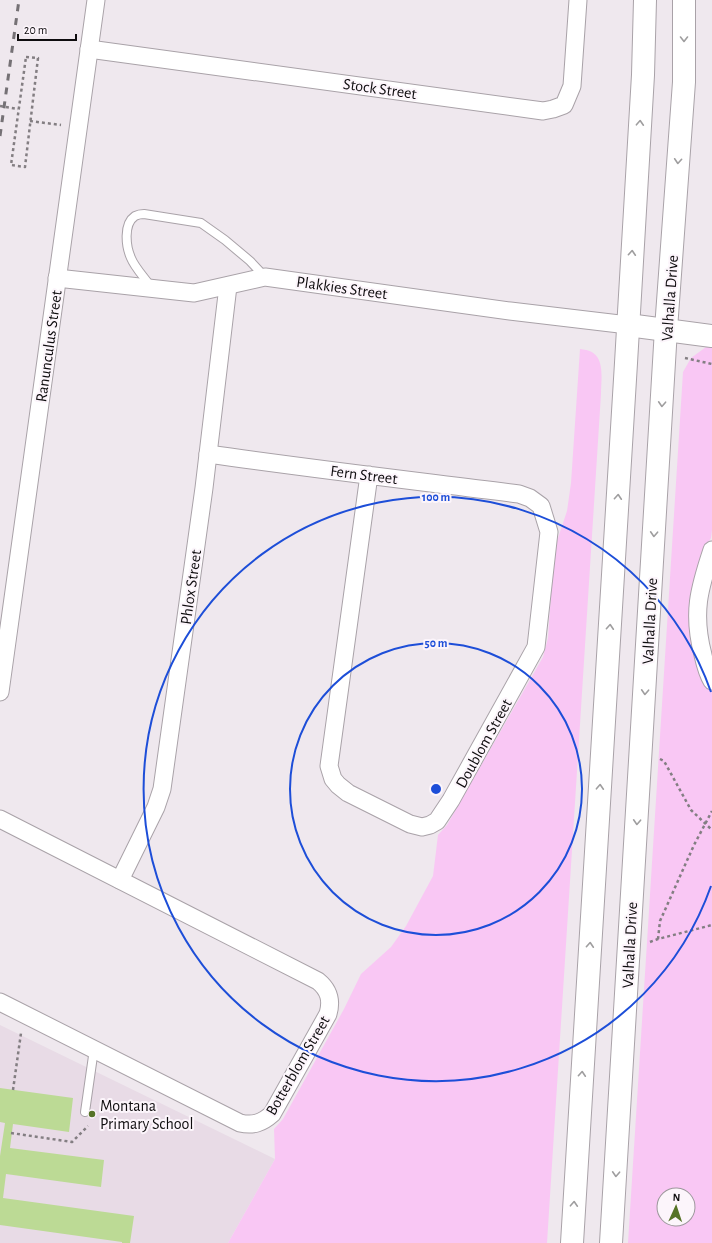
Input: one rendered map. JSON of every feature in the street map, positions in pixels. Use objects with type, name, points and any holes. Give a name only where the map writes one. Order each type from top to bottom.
[{"type":"main road","points":[[572,1243],[643,75],[645,0]]},
{"type":"main road","name":"Valhalla Drive","points":[[611,1243],[666,329],[684,82],[684,0]]},
{"type":"main road","points":[[628,325],[712,336]]},
{"type":"street","name":"Ranunculus Street","points":[[0,692],[96,0]]},
{"type":"street","name":"Stock Street","points":[[89,49],[543,111],[553,110],[564,104],[572,86],[578,0]]},
{"type":"street","name":"Plakkies Street","points":[[57,278],[194,293],[265,276],[628,325]]},
{"type":"street","name":"Phlox Street","points":[[120,880],[156,807],[162,789],[208,454],[228,286]]},
{"type":"street","name":"Fern Street","points":[[208,454],[519,494],[530,498],[541,506]]},
{"type":"street","name":"Doublom Street","points":[[369,474],[329,766],[333,779],[348,793],[410,824],[422,827],[437,821],[451,800],[536,647],[549,532],[541,506]]},
{"type":"street","points":[[712,550],[699,594],[697,616],[700,644],[708,676],[712,681]]},
{"type":"street","name":"Botterblom Street","points":[[0,819],[318,981],[328,991],[330,1006],[328,1014],[276,1108],[267,1119],[254,1124],[240,1123],[0,1002]]},
{"type":"lane","points":[[152,288],[132,260],[128,249],[127,228],[131,219],[136,215],[144,214],[201,222],[225,240],[265,276]]},
{"type":"lane","points":[[85,1112],[94,1050]]},
{"type":"path","points":[[26,56],[38,58],[30,121],[25,167],[11,166],[26,56]]},
{"type":"path","points":[[0,106],[18,109]]},
{"type":"path","points":[[30,121],[78,128]]},
{"type":"path","points":[[685,358],[712,364]]},
{"type":"path","points":[[656,758],[664,761],[691,810],[712,830]]},
{"type":"path","points":[[658,939],[660,921],[694,845],[712,811]]},
{"type":"path","points":[[644,945],[658,939],[712,926]]},
{"type":"path","points":[[13,1090],[23,1014]]},
{"type":"path","points":[[11,1133],[72,1142],[91,1124]]},
{"type":"shaded area","points":[[706,347],[712,347],[712,530],[711,538],[701,553],[691,623],[706,682],[712,692],[712,1243],[628,1243],[683,372],[691,358]]},
{"type":"shaded area","points":[[580,349],[595,354],[599,359],[601,365],[601,394],[547,1243],[228,1243],[275,1159],[274,1129],[283,1119],[344,1009],[361,974],[391,947],[406,926],[433,876],[438,835],[447,825],[543,657],[548,638],[554,550],[567,511],[571,483]]},
{"type":"shaded area","name":"Montana Primary School","points":[[0,1025],[275,1159],[228,1243],[0,1243]]},
{"type":"building","points":[[0,1088],[73,1098],[69,1132],[13,1124],[10,1148],[104,1160],[101,1187],[6,1174],[3,1198],[134,1216],[130,1243],[0,1225],[0,1156],[5,1123],[0,1122]]},
{"type":"railway","points":[[0,136],[19,0]]},
{"type":"place","name":"Montana Primary School","points":[[92,1114]]}]
